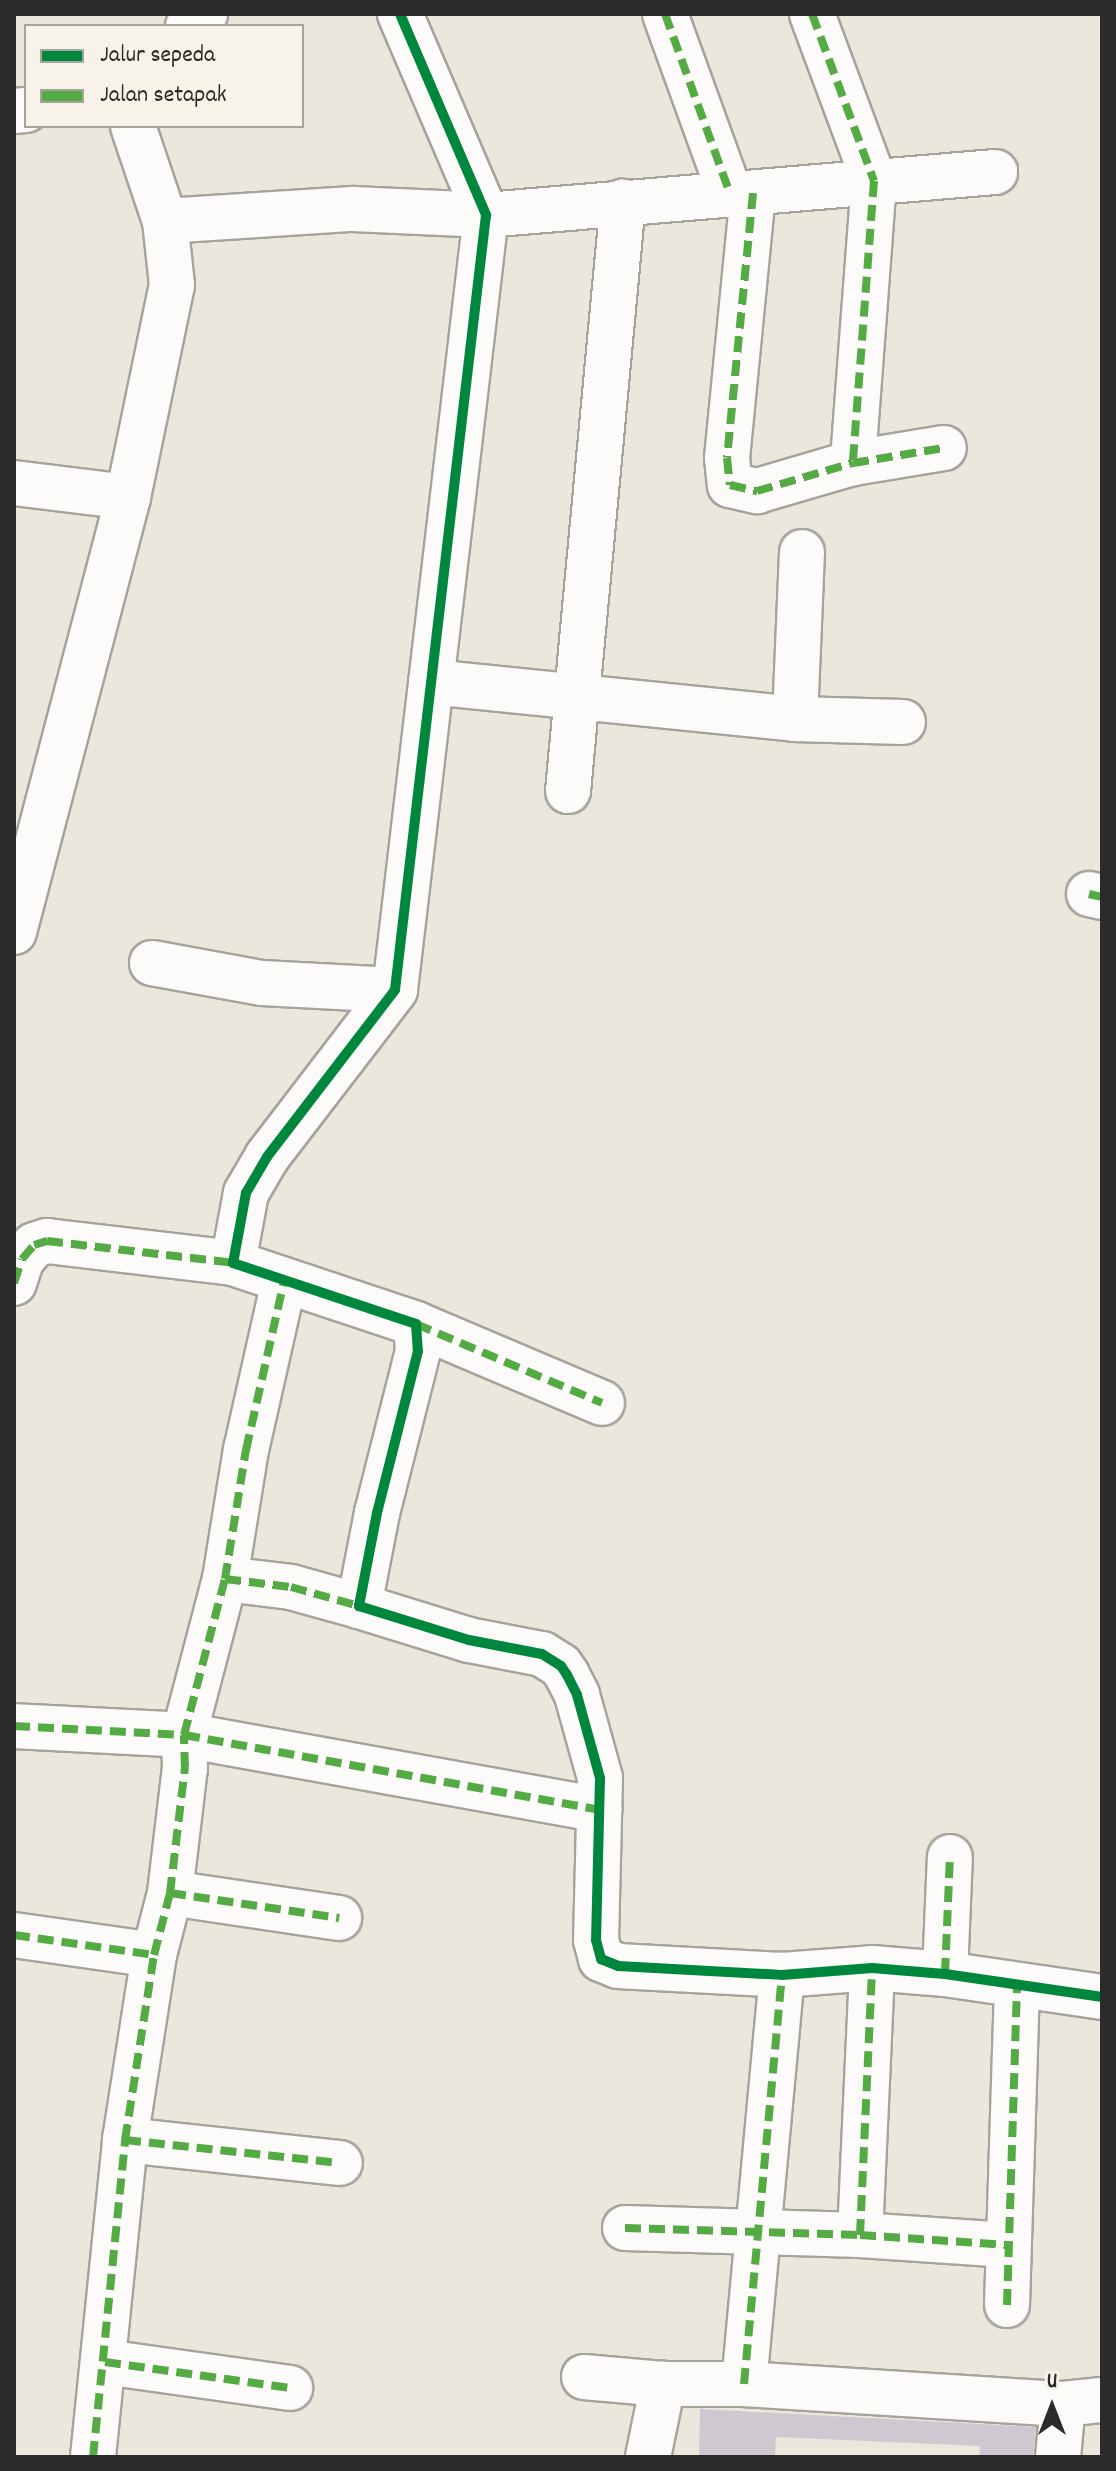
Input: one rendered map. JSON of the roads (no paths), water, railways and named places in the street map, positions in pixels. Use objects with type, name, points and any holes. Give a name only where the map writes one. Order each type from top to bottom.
[{"type":"street","points":[[233,1263],[246,1193],[267,1157],[395,990],[486,215],[400,14]]},
{"type":"street","points":[[665,14],[741,194],[727,458],[730,485],[757,491],[853,463],[944,448]]},
{"type":"street","points":[[812,14],[874,181],[853,463]]},
{"type":"street","points":[[14,932],[128,497],[172,285],[165,221],[134,128]]},
{"type":"street","points":[[165,221],[353,209],[486,215],[995,172]]},
{"type":"street","points":[[568,791],[623,202]]},
{"type":"street","points":[[14,483],[128,497]]},
{"type":"street","points":[[795,719],[802,552]]},
{"type":"street","points":[[431,682],[795,719],[903,722]]},
{"type":"street","points":[[152,963],[262,983],[395,990]]},
{"type":"street","points":[[14,1283],[22,1259],[34,1245],[47,1241],[233,1263],[416,1324],[602,1403]]},
{"type":"street","points":[[93,2457],[125,2140],[154,1955],[170,1893],[185,1768],[184,1735],[225,1579],[246,1450],[284,1281]]},
{"type":"street","points":[[359,1606],[377,1513],[418,1351],[416,1324]]},
{"type":"street","points":[[225,1579],[291,1587],[469,1640],[542,1654],[561,1666],[577,1695],[600,1778],[596,1940],[601,1959],[632,1968],[782,1975],[872,1968],[945,1974],[1102,1997]]},
{"type":"street","points":[[14,1726],[184,1735],[599,1810]]},
{"type":"street","points":[[945,1974],[950,1857]]},
{"type":"street","points":[[170,1893],[339,1918]]},
{"type":"street","points":[[14,1935],[154,1955]]},
{"type":"street","points":[[860,2235],[872,1968]]},
{"type":"street","points":[[744,2384],[782,1975]]},
{"type":"street","points":[[1007,2305],[1017,1985]]},
{"type":"street","points":[[125,2140],[340,2163]]},
{"type":"street","points":[[625,2228],[860,2235],[1008,2245]]},
{"type":"street","points":[[105,2362],[290,2388]]},
{"type":"street","points":[[584,2377],[663,2384],[744,2384],[1082,2402],[1058,2457]]},
{"type":"street","points":[[648,2457],[663,2384]]}]
